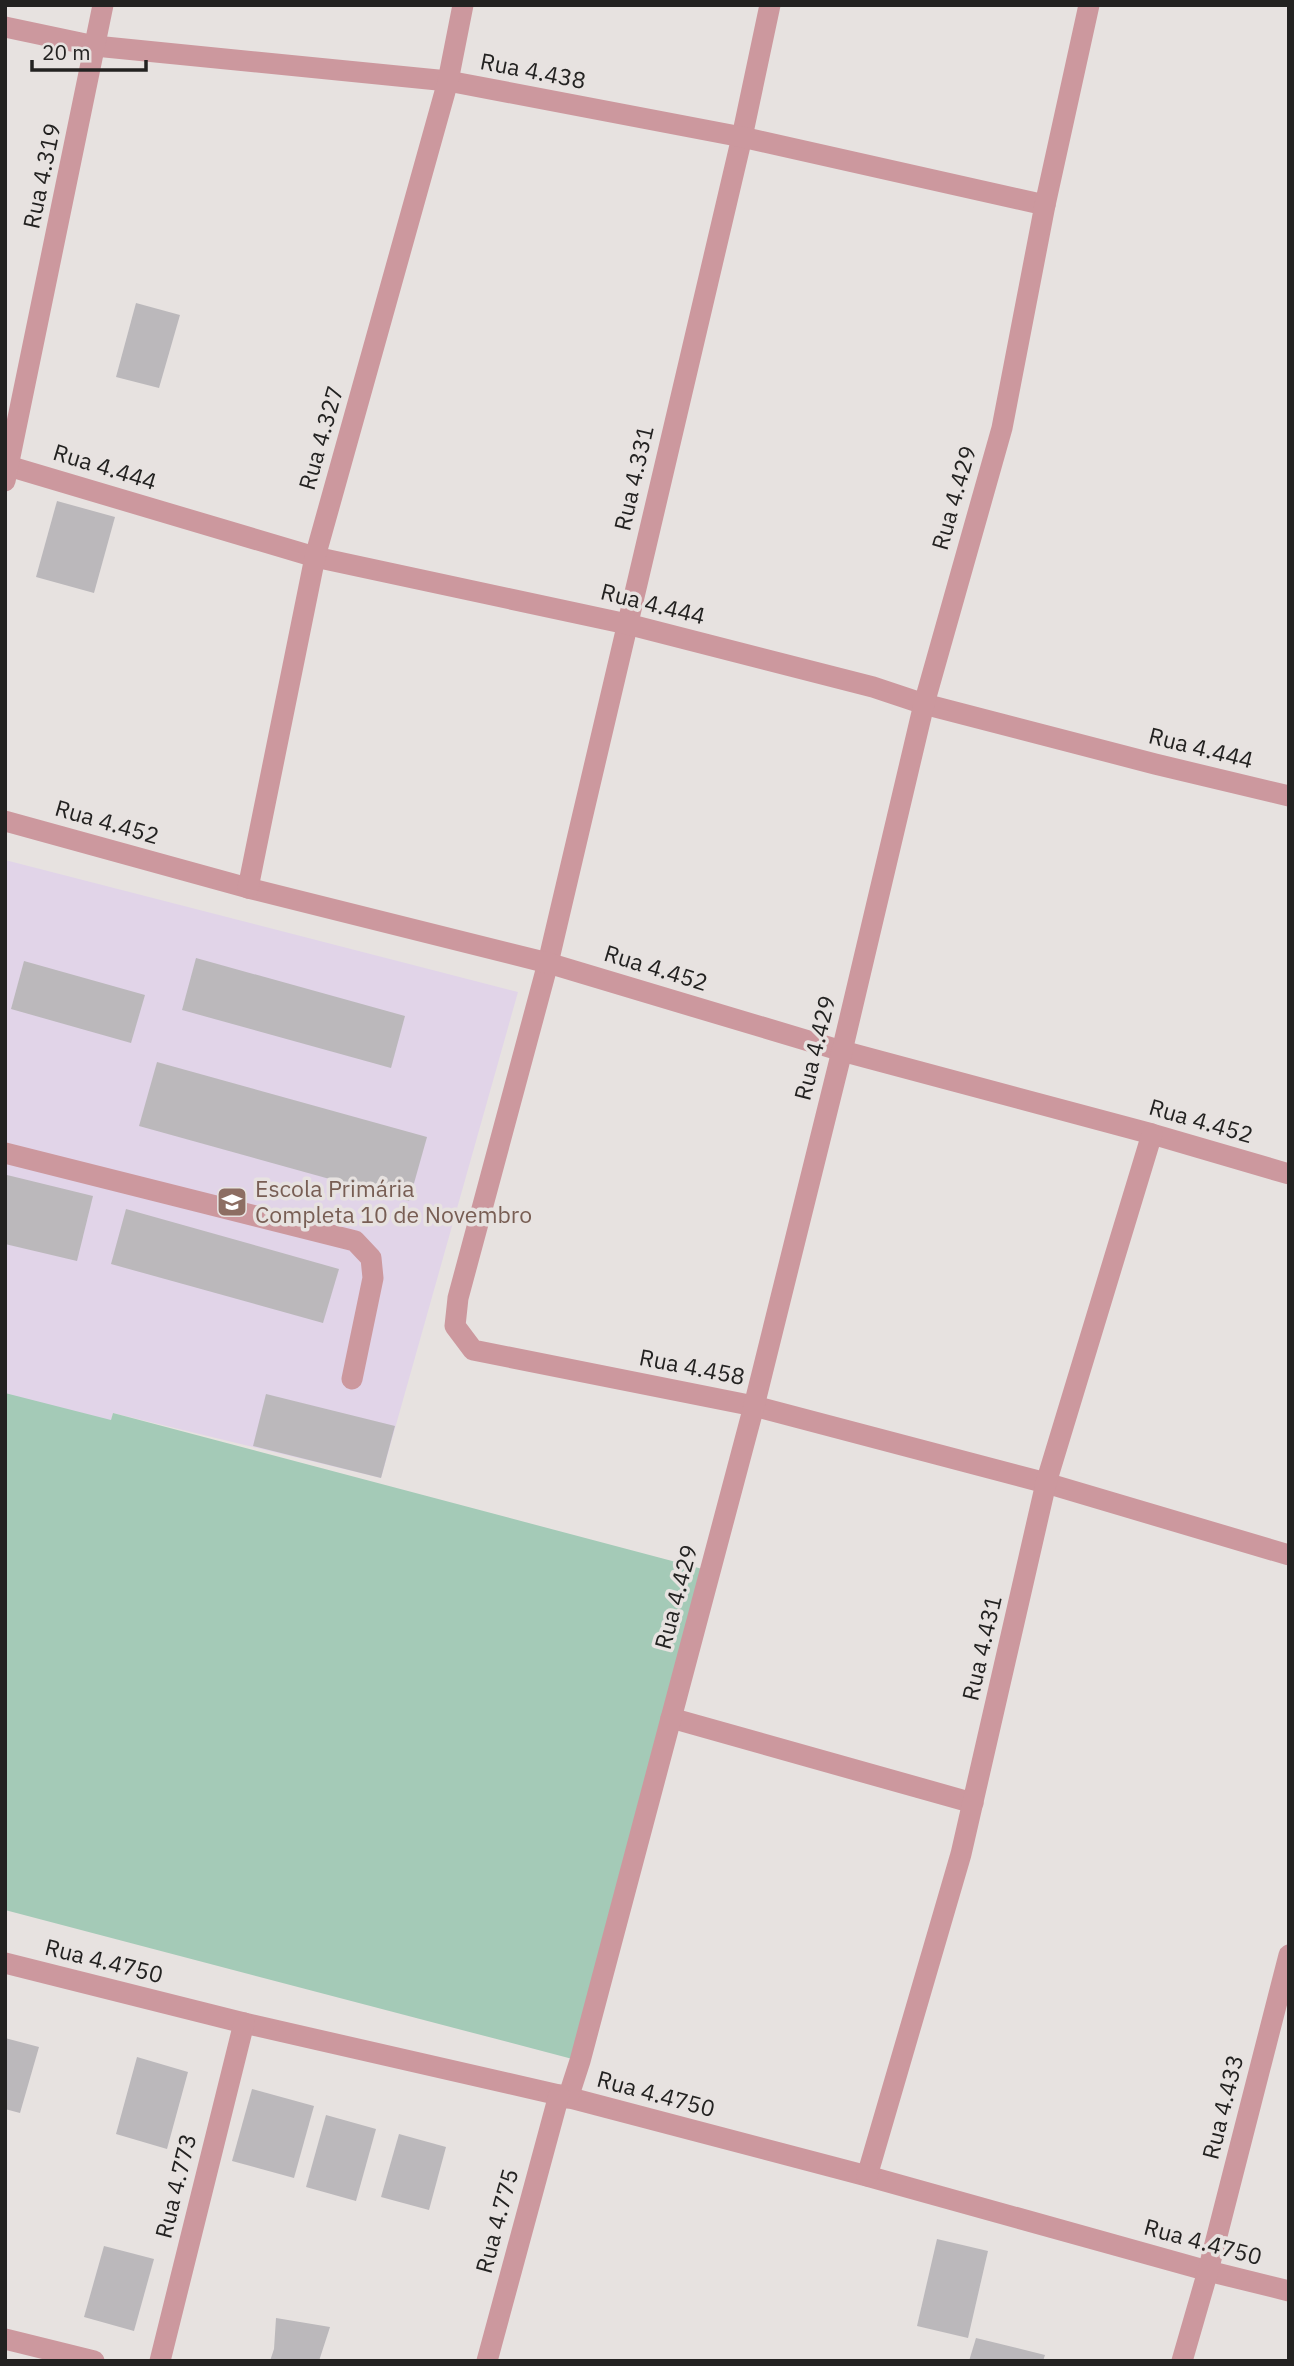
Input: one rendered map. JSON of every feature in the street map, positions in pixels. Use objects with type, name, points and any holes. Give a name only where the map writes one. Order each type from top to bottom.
[{"type":"street","name":"Rua 4.319","points":[[7,471],[103,5]]},
{"type":"street","name":"Rua 4.327","points":[[248,888],[315,557],[448,81],[463,5]]},
{"type":"street","name":"Rua 4.331","points":[[548,963],[742,137],[770,5]]},
{"type":"street","name":"Rua 4.429","points":[[563,2096],[580,2060],[754,1406],[842,1051],[923,704],[1002,428],[1045,205],[1089,5]]},
{"type":"street","name":"Rua 4.438","points":[[5,27],[95,46],[448,81],[742,137],[1045,205]]},
{"type":"street","name":"Rua 4.444","points":[[7,471],[315,557],[627,624],[873,687],[923,704],[1289,796]]},
{"type":"street","name":"Rua 4.452","points":[[5,821],[248,888],[548,963],[842,1051],[1152,1134],[1289,1174]]},
{"type":"street","name":"Rua 4.458","points":[[548,963],[458,1297],[455,1326],[472,1350],[754,1406],[1046,1483],[1289,1555]]},
{"type":"street","name":"Rua 4.431","points":[[867,2176],[961,1854],[1046,1483],[1152,1134]]},
{"type":"street","points":[[5,1153],[355,1241],[371,1258],[373,1278],[352,1379]]},
{"type":"street","points":[[671,1718],[973,1803]]},
{"type":"street","name":"Rua 4.433","points":[[1182,2361],[1208,2272],[1289,1955]]},
{"type":"street","name":"Rua 4.4750","points":[[5,1963],[244,2023],[563,2096],[867,2176],[1208,2272],[1289,2291]]},
{"type":"street","name":"Rua 4.773","points":[[160,2361],[244,2023]]},
{"type":"street","name":"Rua 4.775","points":[[487,2361],[563,2096]]},
{"type":"street","points":[[5,2339],[94,2361]]},
{"type":"shaded area","name":"Escola Primária Completa 10 de Novembro","points":[[5,860],[518,992],[381,1478],[113,1413],[5,1820]]},
{"type":"green space","points":[[5,1393],[111,1420],[113,1413],[710,1571],[580,2061],[5,1910]]},
{"type":"building","points":[[136,303],[180,315],[159,388],[116,377]]},
{"type":"building","points":[[57,501],[115,517],[94,593],[36,577]]},
{"type":"building","points":[[196,958],[405,1016],[391,1068],[182,1010]]},
{"type":"building","points":[[24,961],[145,995],[131,1043],[11,1009]]},
{"type":"building","points":[[157,1062],[427,1137],[409,1201],[139,1126]]},
{"type":"building","points":[[7,1175],[93,1196],[77,1261],[5,1244]]},
{"type":"building","points":[[126,1209],[339,1269],[323,1323],[111,1264]]},
{"type":"building","points":[[266,1394],[395,1426],[381,1478],[253,1446]]},
{"type":"building","points":[[5,2038],[39,2047],[20,2113],[5,2109]]},
{"type":"building","points":[[137,2057],[188,2072],[167,2149],[116,2134]]},
{"type":"building","points":[[252,2089],[314,2106],[294,2178],[232,2161]]},
{"type":"building","points":[[326,2115],[376,2129],[356,2201],[306,2187]]},
{"type":"building","points":[[399,2134],[446,2147],[429,2210],[381,2197]]},
{"type":"building","points":[[937,2239],[988,2251],[968,2338],[917,2326]]},
{"type":"building","points":[[104,2246],[154,2259],[134,2331],[84,2317]]},
{"type":"building","points":[[276,2318],[330,2327],[319,2361],[270,2361],[274,2349]]},
{"type":"building","points":[[976,2338],[1045,2355],[1043,2361],[969,2361]]},
{"type":"place","name":"Escola Primária Completa 10 de Novembro","points":[[232,1202]]}]
